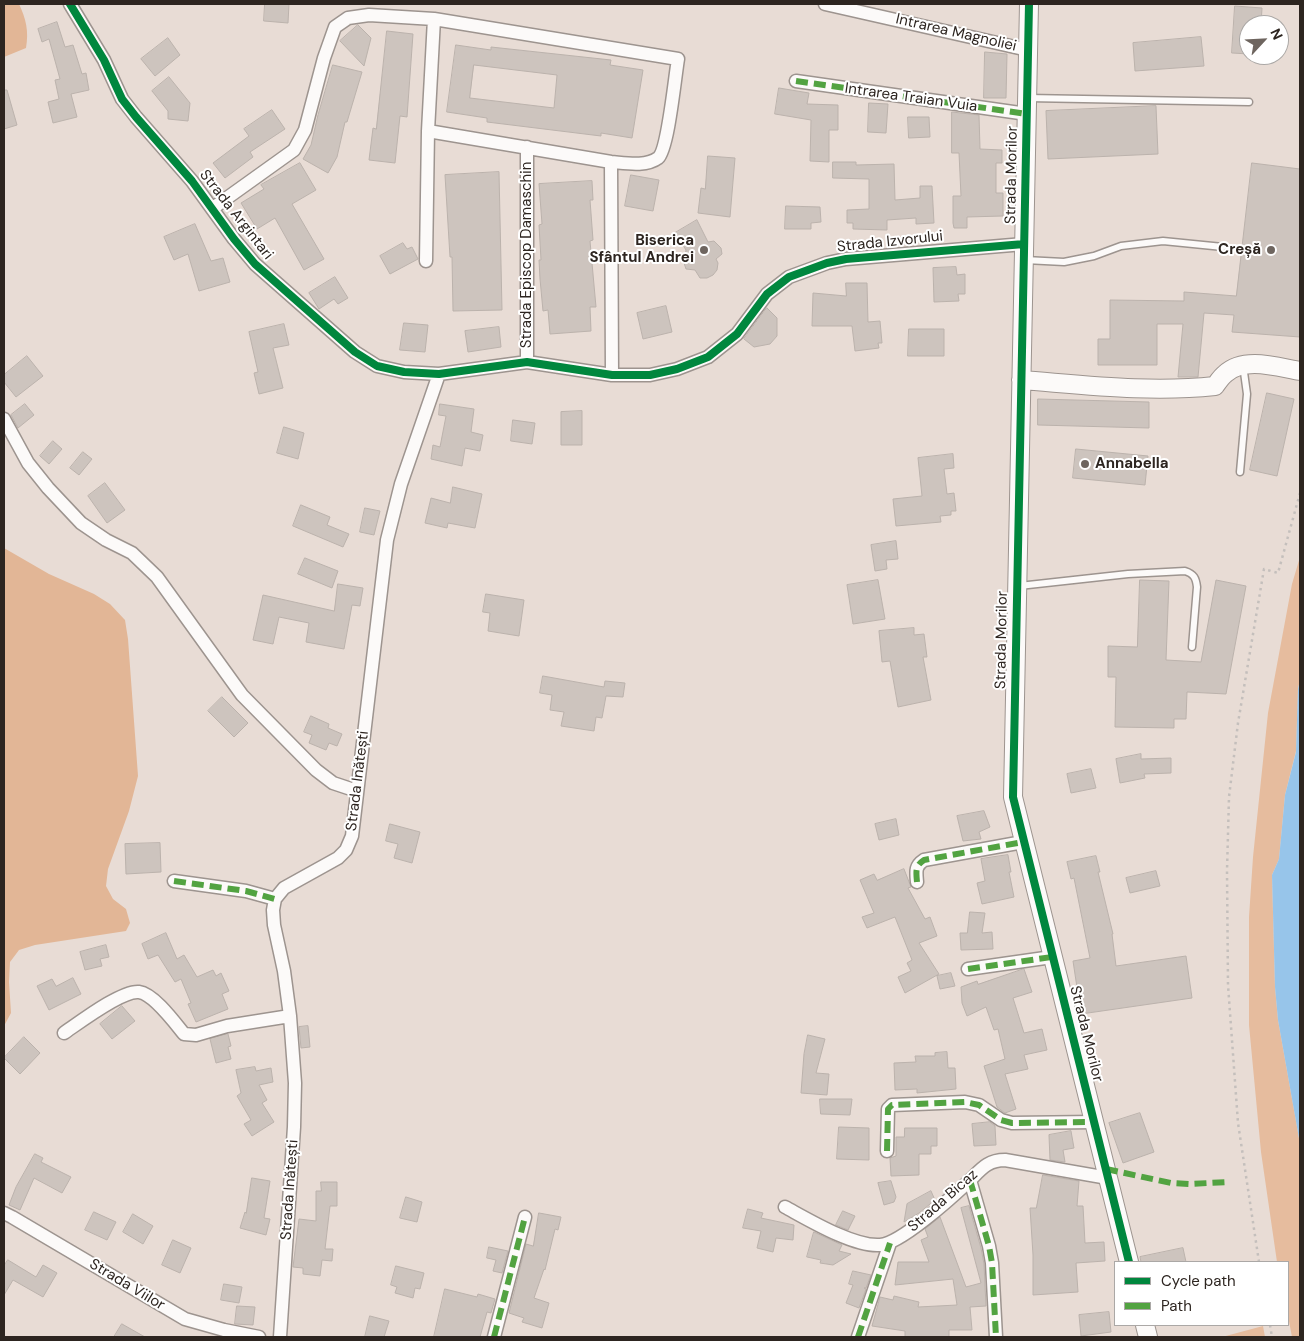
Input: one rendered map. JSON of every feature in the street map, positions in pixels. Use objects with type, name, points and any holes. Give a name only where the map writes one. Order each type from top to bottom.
[{"type":"street","name":"Strada Argintari","points":[[70,4],[104,60],[122,99],[176,161],[255,264],[355,352],[377,366],[404,372],[439,374]]},
{"type":"street","name":"Intrarea Magnoliei","points":[[826,4],[1028,50]]},
{"type":"street","name":"Strada Morilor","points":[[1029,4],[1013,797],[1129,1261]]},
{"type":"street","points":[[213,208],[294,150],[305,130],[324,58],[335,27],[348,18],[370,15],[434,19],[678,59],[665,145],[658,158],[642,163],[611,162],[428,131]]},
{"type":"street","points":[[426,261],[428,131],[434,19]]},
{"type":"street","name":"Intrarea Traian Vuia","points":[[796,81],[1027,106]]},
{"type":"street","name":"Strada Episcop Damaschin","points":[[527,147],[527,362]]},
{"type":"street","points":[[611,162],[612,375]]},
{"type":"street","name":"Strada Izvorului","points":[[439,374],[527,362],[612,375],[650,375],[677,369],[708,357],[737,334],[757,305],[778,285],[795,274],[827,262],[1024,252]]},
{"type":"street","points":[[1021,380],[1133,389],[1192,389],[1215,386],[1225,373],[1243,364],[1300,370]]},
{"type":"street","name":"Strada Inătești","points":[[280,1337],[294,1127],[294,1083],[290,1016],[284,971],[272,910],[275,899],[284,888],[338,858],[346,850],[352,836],[387,540],[401,484],[439,374]]},
{"type":"street","points":[[4,419],[28,463],[54,495],[82,523],[106,540],[132,553],[157,577],[242,695],[316,770],[333,783],[357,791]]},
{"type":"street","points":[[917,882],[916,869],[918,864],[924,860],[1023,842]]},
{"type":"street","points":[[174,881],[246,891],[275,899]]},
{"type":"street","points":[[968,969],[1052,957]]},
{"type":"street","points":[[64,1033],[103,1006],[126,994],[140,992],[151,998],[184,1034],[196,1035],[251,1022],[290,1016]]},
{"type":"street","points":[[887,1151],[888,1109],[892,1105],[965,1102],[979,1105],[1001,1120],[1012,1123],[1094,1122]]},
{"type":"street","name":"Strada Bicaz","points":[[890,1243],[904,1234],[970,1180],[984,1166],[997,1160],[1108,1178]]},
{"type":"street","points":[[970,1180],[992,1263],[996,1337]]},
{"type":"street","points":[[785,1207],[858,1243],[880,1245],[890,1243]]},
{"type":"street","name":"Strada Viilor","points":[[4,1213],[185,1319],[259,1337]]},
{"type":"street","points":[[494,1337],[525,1217]]},
{"type":"street","points":[[858,1337],[890,1243]]},
{"type":"lane","points":[[1027,106],[1250,102]]},
{"type":"lane","points":[[1024,252],[1064,262],[1094,256],[1121,246],[1163,241],[1223,247]]},
{"type":"lane","points":[[1240,472],[1247,394],[1243,364]]},
{"type":"lane","points":[[1017,586],[1128,574],[1185,571],[1193,574],[1197,587],[1192,647]]},
{"type":"path","points":[[1259,1261],[1238,1123],[1228,985],[1227,871],[1229,797],[1238,723],[1264,570],[1278,573],[1300,493]]},
{"type":"shaded area","points":[[4,4],[19,4],[25,20],[27,36],[26,48],[4,57]]},
{"type":"shaded area","points":[[4,548],[49,574],[94,594],[110,604],[125,620],[138,776],[129,811],[108,869],[106,886],[113,899],[126,909],[130,923],[126,931],[35,945],[19,950],[10,962],[11,1013],[4,1026]]},
{"type":"shaded area","points":[[1300,557],[1300,680],[1296,751],[1285,795],[1279,859],[1272,875],[1275,987],[1278,1020],[1300,1144],[1300,1337],[1292,1337],[1289,1321],[1289,1261],[1277,1261],[1261,1152],[1249,1025],[1249,917],[1253,857],[1268,713],[1292,584]]},
{"type":"shaded area","points":[[1263,1326],[1265,1337],[1222,1337]]},
{"type":"water","points":[[1300,680],[1300,1144],[1278,1020],[1275,987],[1272,875],[1279,859],[1285,795],[1296,752]]},
{"type":"building","points":[[265,4],[289,4],[288,23],[264,21]]},
{"type":"building","points":[[1235,6],[1262,8],[1262,15],[1239,15],[1239,53],[1232,53]]},
{"type":"building","points":[[57,22],[65,47],[73,45],[82,74],[86,73],[89,90],[71,94],[77,117],[53,123],[48,102],[59,99],[55,80],[60,79],[49,39],[42,42],[38,29]]},
{"type":"building","points":[[358,25],[371,38],[364,66],[340,41]]},
{"type":"building","points":[[387,31],[413,34],[407,117],[400,116],[395,163],[369,160],[373,128],[376,129]]},
{"type":"building","points":[[1201,37],[1204,66],[1135,71],[1133,43]]},
{"type":"building","points":[[168,38],[180,55],[155,76],[141,59]]},
{"type":"building","points":[[456,45],[491,50],[491,47],[611,60],[610,65],[643,70],[632,138],[601,133],[601,136],[487,122],[487,118],[447,112]],"holes":[[[474,65],[557,75],[554,108],[470,98]]]},
{"type":"building","points":[[985,52],[1007,54],[1006,98],[984,98]]},
{"type":"building","points":[[333,65],[362,72],[347,122],[345,122],[337,157],[328,173],[303,159],[311,145]]},
{"type":"building","points":[[169,77],[190,103],[188,121],[168,119],[168,111],[152,91]]},
{"type":"building","points":[[779,88],[809,93],[807,104],[838,105],[838,130],[829,130],[829,162],[810,161],[811,120],[775,114]]},
{"type":"building","points":[[4,90],[7,90],[17,125],[4,129]]},
{"type":"building","points":[[869,103],[888,104],[886,133],[868,132]]},
{"type":"building","points":[[1156,106],[1158,154],[1048,159],[1046,111]]},
{"type":"building","points":[[272,110],[285,129],[250,152],[253,157],[225,178],[213,163],[249,136],[244,129]]},
{"type":"building","points":[[952,112],[979,115],[980,149],[1002,150],[1002,163],[996,163],[996,193],[1003,193],[1003,216],[967,217],[967,228],[954,228],[953,223],[953,196],[961,196],[959,153],[952,153]]},
{"type":"building","points":[[908,117],[929,117],[930,137],[909,138]]},
{"type":"building","points":[[708,156],[735,158],[730,217],[698,213],[701,188],[705,189]]},
{"type":"building","points":[[833,162],[856,162],[856,165],[894,164],[895,200],[920,198],[920,186],[932,186],[934,223],[916,224],[916,218],[887,220],[887,230],[853,229],[853,223],[847,223],[847,210],[869,209],[869,179],[833,178]]},
{"type":"building","points":[[300,163],[316,190],[292,204],[324,259],[304,270],[275,218],[257,229],[241,203],[264,189],[261,185]]},
{"type":"building","name":"Creșă","points":[[1252,163],[1300,169],[1300,337],[1232,332],[1234,315],[1204,313],[1198,377],[1178,377],[1183,324],[1157,324],[1157,365],[1098,365],[1098,339],[1110,339],[1110,300],[1184,301],[1184,292],[1236,296]]},
{"type":"building","points":[[499,172],[502,310],[453,311],[452,257],[450,257],[445,175]]},
{"type":"building","points":[[631,175],[659,180],[653,211],[625,206]]},
{"type":"building","points":[[592,181],[593,200],[590,200],[593,240],[590,241],[596,307],[590,307],[591,331],[550,334],[548,310],[543,311],[540,279],[539,225],[542,224],[539,184]]},
{"type":"building","points":[[786,206],[820,207],[821,222],[811,223],[811,229],[785,229]]},
{"type":"building","name":"Biserica Sfântul Andrei","points":[[697,220],[708,242],[714,241],[721,248],[722,254],[716,259],[718,263],[717,270],[707,278],[700,278],[695,270],[686,269],[684,263],[686,250],[675,233]]},
{"type":"building","points":[[195,224],[211,261],[223,258],[230,282],[199,291],[188,254],[174,260],[164,237]]},
{"type":"building","points":[[403,243],[407,249],[412,247],[418,259],[390,274],[380,256]]},
{"type":"building","points":[[956,267],[957,275],[965,274],[965,294],[958,294],[959,301],[934,302],[933,268]]},
{"type":"building","points":[[335,277],[348,298],[338,304],[334,299],[319,309],[309,293]]},
{"type":"building","points":[[846,283],[867,283],[868,322],[880,321],[882,343],[878,343],[879,348],[855,351],[852,326],[812,326],[813,293],[846,296]]},
{"type":"building","points":[[666,306],[672,332],[643,339],[637,313]]},
{"type":"building","points":[[767,308],[777,318],[777,336],[770,344],[754,347],[744,339]]},
{"type":"building","points":[[404,323],[428,325],[425,352],[400,350]]},
{"type":"building","points":[[284,324],[289,345],[273,348],[283,388],[259,394],[254,373],[258,372],[249,332]]},
{"type":"building","points":[[499,327],[501,347],[468,352],[465,331]]},
{"type":"building","points":[[909,329],[944,329],[944,356],[908,356]]},
{"type":"building","points":[[27,356],[43,376],[16,397],[4,382],[4,375]]},
{"type":"building","points":[[1267,393],[1294,399],[1277,476],[1250,470]]},
{"type":"building","points":[[1038,399],[1149,402],[1149,428],[1038,425]]},
{"type":"building","points":[[25,404],[34,415],[18,428],[11,415]]},
{"type":"building","points":[[440,404],[474,409],[471,432],[483,435],[480,451],[465,448],[462,466],[431,459],[433,445],[440,447],[446,416],[439,415]]},
{"type":"building","points":[[582,411],[582,445],[561,445],[561,412]]},
{"type":"building","points":[[513,420],[535,423],[532,444],[511,441]]},
{"type":"building","points":[[284,427],[304,433],[298,459],[277,453]]},
{"type":"building","points":[[53,441],[62,449],[49,464],[40,456]]},
{"type":"building","points":[[1076,449],[1148,456],[1145,485],[1073,478]]},
{"type":"building","points":[[83,452],[92,459],[79,475],[70,468]]},
{"type":"building","points":[[953,454],[954,468],[944,469],[947,494],[954,493],[956,511],[951,511],[951,515],[940,516],[941,522],[896,526],[893,499],[922,496],[918,458]]},
{"type":"building","points":[[105,483],[125,510],[107,523],[88,496]]},
{"type":"building","points":[[453,487],[482,494],[475,528],[448,523],[447,528],[425,523],[431,498],[450,503]]},
{"type":"building","points":[[301,505],[330,517],[327,525],[349,534],[343,547],[293,526]]},
{"type":"building","points":[[365,508],[380,511],[374,535],[360,532]]},
{"type":"building","points":[[896,541],[898,559],[886,560],[887,569],[875,571],[871,545]]},
{"type":"building","points":[[305,558],[338,571],[332,588],[298,574]]},
{"type":"building","points":[[878,580],[885,619],[853,624],[847,585]]},
{"type":"building","points":[[1140,580],[1169,581],[1166,660],[1201,662],[1216,580],[1246,586],[1226,694],[1187,692],[1186,719],[1174,719],[1174,728],[1115,727],[1116,677],[1108,677],[1108,646],[1137,647]]},
{"type":"building","points":[[338,584],[363,588],[360,606],[352,605],[344,649],[306,642],[309,623],[279,617],[273,644],[253,640],[263,595],[334,611]]},
{"type":"building","points":[[486,594],[524,600],[519,636],[488,631],[490,613],[483,612]]},
{"type":"building","points":[[914,628],[914,635],[924,634],[927,657],[923,657],[931,700],[898,707],[890,661],[882,662],[879,631]]},
{"type":"building","points":[[543,676],[604,687],[605,681],[625,683],[623,697],[606,696],[602,718],[596,717],[594,731],[561,726],[564,712],[550,710],[552,695],[540,693]]},
{"type":"building","points":[[222,697],[248,723],[234,737],[208,711]]},
{"type":"building","points":[[311,716],[329,724],[328,728],[342,734],[337,746],[329,743],[326,750],[309,743],[312,735],[304,732]]},
{"type":"building","points":[[1141,754],[1141,759],[1171,758],[1171,773],[1144,774],[1145,778],[1120,783],[1116,759]]},
{"type":"building","points":[[1091,769],[1096,788],[1071,793],[1067,774]]},
{"type":"building","points":[[984,811],[990,827],[979,832],[981,839],[963,841],[957,816]]},
{"type":"building","points":[[896,819],[899,835],[879,840],[875,824]]},
{"type":"building","points":[[390,824],[420,832],[412,863],[394,858],[398,844],[386,841]]},
{"type":"building","points":[[160,843],[161,872],[126,874],[125,844]]},
{"type":"building","points":[[1008,855],[1014,897],[982,904],[977,883],[985,881],[981,859]]},
{"type":"building","points":[[1096,856],[1113,934],[1116,966],[1186,956],[1192,998],[1081,1014],[1073,961],[1090,958],[1074,878],[1071,879],[1067,862]]},
{"type":"building","points":[[904,869],[911,887],[908,888],[925,919],[930,917],[937,936],[919,943],[939,974],[905,993],[898,977],[911,971],[907,963],[912,960],[895,917],[867,928],[862,917],[874,913],[860,880],[874,874],[877,880]]},
{"type":"building","points":[[1156,871],[1160,886],[1130,893],[1126,878]]},
{"type":"building","points":[[970,912],[985,913],[982,933],[992,932],[993,949],[961,950],[960,933],[967,933]]},
{"type":"building","points":[[166,933],[177,959],[184,955],[197,977],[213,970],[216,976],[221,973],[229,991],[222,994],[228,1009],[196,1022],[188,1004],[191,1003],[181,979],[175,982],[158,955],[148,959],[142,944]]},
{"type":"building","points":[[106,945],[109,957],[100,959],[102,966],[85,970],[80,952]]},
{"type":"building","points":[[1024,969],[1032,992],[1013,998],[1024,1033],[1042,1029],[1047,1050],[1024,1055],[1028,1069],[1005,1074],[1016,1109],[1005,1113],[997,1107],[984,1066],[1005,1059],[998,1029],[994,1030],[986,1007],[967,1016],[962,1003],[961,987],[977,981],[978,984]]},
{"type":"building","points":[[951,973],[955,986],[940,989],[937,976]]},
{"type":"building","points":[[73,978],[81,994],[49,1010],[37,986],[52,979],[56,986]]},
{"type":"building","points":[[122,1006],[135,1021],[112,1039],[100,1024]]},
{"type":"building","points":[[308,1026],[310,1047],[301,1048],[299,1027]]},
{"type":"building","points":[[228,1034],[231,1046],[228,1047],[231,1059],[216,1063],[210,1039]]},
{"type":"building","points":[[808,1035],[825,1039],[816,1073],[829,1074],[827,1095],[801,1093],[804,1054]]},
{"type":"building","points":[[24,1037],[40,1053],[20,1074],[4,1058]]},
{"type":"building","points":[[947,1052],[948,1068],[955,1068],[956,1089],[917,1093],[917,1089],[895,1090],[894,1063],[916,1062],[915,1056],[935,1056],[935,1053]]},
{"type":"building","points":[[255,1067],[256,1071],[271,1068],[273,1082],[259,1085],[267,1100],[262,1103],[274,1122],[252,1136],[244,1124],[251,1120],[237,1096],[241,1093],[236,1070]]},
{"type":"building","points":[[820,1099],[852,1099],[850,1115],[821,1114]]},
{"type":"building","points":[[1140,1113],[1154,1152],[1123,1163],[1109,1123]]},
{"type":"building","points":[[990,1122],[995,1126],[996,1145],[974,1146],[972,1124]]},
{"type":"building","points":[[839,1127],[869,1128],[869,1160],[837,1159]]},
{"type":"building","points":[[905,1128],[937,1128],[937,1146],[931,1146],[931,1154],[919,1154],[919,1175],[891,1176],[890,1158],[896,1156],[896,1137],[904,1137]]},
{"type":"building","points":[[1071,1131],[1074,1148],[1063,1150],[1065,1162],[1050,1160],[1049,1135]]},
{"type":"building","points":[[35,1154],[43,1158],[41,1162],[71,1177],[62,1193],[34,1178],[20,1210],[9,1205],[16,1187]]},
{"type":"building","points":[[1043,1175],[1079,1181],[1077,1206],[1083,1206],[1085,1243],[1104,1242],[1105,1261],[1076,1263],[1078,1292],[1033,1295],[1030,1208],[1036,1208]]},
{"type":"building","points":[[252,1178],[270,1181],[264,1218],[270,1219],[266,1235],[240,1228],[246,1213]]},
{"type":"building","points":[[891,1181],[896,1197],[894,1202],[884,1205],[878,1183]]},
{"type":"building","points":[[321,1182],[337,1182],[337,1206],[330,1206],[325,1249],[333,1249],[332,1261],[322,1260],[320,1276],[303,1274],[303,1268],[293,1267],[299,1219],[316,1221],[316,1191],[321,1191]]},
{"type":"building","points":[[931,1191],[935,1200],[904,1222],[907,1204]]},
{"type":"building","points":[[406,1197],[422,1202],[417,1222],[400,1218]]},
{"type":"building","points":[[969,1206],[984,1264],[986,1306],[970,1307],[972,1330],[949,1330],[949,1337],[905,1337],[905,1331],[872,1326],[880,1297],[893,1300],[894,1296],[919,1302],[918,1307],[957,1305],[953,1279],[895,1285],[898,1262],[929,1262],[921,1240],[928,1237],[925,1229],[940,1217],[966,1287],[981,1283],[961,1208]]},
{"type":"building","points":[[748,1209],[763,1213],[761,1218],[794,1225],[793,1240],[776,1238],[773,1252],[757,1248],[761,1231],[743,1228]]},
{"type":"building","points":[[843,1211],[855,1216],[848,1230],[836,1225]]},
{"type":"building","points":[[94,1212],[116,1222],[107,1240],[85,1230]]},
{"type":"building","points":[[539,1213],[561,1217],[558,1230],[555,1229],[545,1270],[534,1298],[549,1303],[542,1328],[522,1322],[524,1318],[509,1313],[526,1244],[533,1246]]},
{"type":"building","points":[[133,1214],[153,1226],[143,1244],[123,1232]]},
{"type":"building","points":[[814,1232],[842,1245],[839,1251],[851,1254],[833,1265],[820,1263],[821,1260],[807,1257]]},
{"type":"building","points":[[173,1240],[191,1248],[180,1273],[162,1265]]},
{"type":"building","points":[[489,1247],[508,1251],[502,1273],[493,1271],[496,1260],[487,1258]]},
{"type":"building","points":[[1183,1248],[1186,1261],[1141,1261],[1140,1257]]},
{"type":"building","points":[[8,1260],[36,1277],[43,1265],[57,1273],[43,1297],[13,1280],[4,1295],[4,1266]]},
{"type":"building","points":[[396,1266],[424,1273],[420,1289],[415,1288],[413,1298],[395,1293],[397,1287],[391,1285]]},
{"type":"building","points":[[853,1271],[871,1275],[866,1288],[864,1288],[866,1289],[859,1308],[846,1303],[853,1285],[849,1284]]},
{"type":"building","points":[[224,1284],[242,1287],[239,1303],[221,1300]]},
{"type":"building","points":[[445,1289],[477,1297],[478,1294],[495,1299],[491,1313],[487,1312],[480,1337],[434,1337]]},
{"type":"building","points":[[237,1306],[255,1307],[253,1325],[235,1324]]},
{"type":"building","points":[[1109,1312],[1111,1332],[1081,1336],[1079,1315]]},
{"type":"building","points":[[370,1316],[389,1321],[384,1337],[365,1337]]},
{"type":"building","points":[[122,1324],[145,1337],[114,1337]]},
{"type":"marked path","points":[[796,81],[1027,114]]},
{"type":"marked path","points":[[917,882],[917,869],[924,860],[1023,842]]},
{"type":"marked path","points":[[174,881],[246,891],[275,899]]},
{"type":"marked path","points":[[968,969],[1052,957]]},
{"type":"marked path","points":[[887,1151],[888,1109],[892,1105],[965,1102],[979,1105],[1001,1120],[1012,1123],[1094,1122]]},
{"type":"marked path","points":[[1106,1169],[1171,1183],[1229,1182]]},
{"type":"marked path","points":[[970,1180],[992,1263],[996,1337]]},
{"type":"marked path","points":[[494,1337],[525,1217]]},
{"type":"marked path","points":[[858,1337],[890,1243]]},
{"type":"cycle path","points":[[70,4],[104,60],[122,99],[192,181],[234,239],[255,264],[355,352],[377,366],[404,372],[439,374],[527,362],[612,375],[650,375],[677,369],[708,357],[737,334],[767,294],[789,277],[827,263],[846,259],[1024,244]]},
{"type":"cycle path","points":[[1029,4],[1013,797],[1129,1261]]},
{"type":"place","name":"Biserica Sfântul Andrei","points":[[704,250]]},
{"type":"place","name":"Creșă","points":[[1271,250]]},
{"type":"place","name":"Annabella","points":[[1085,464]]}]
